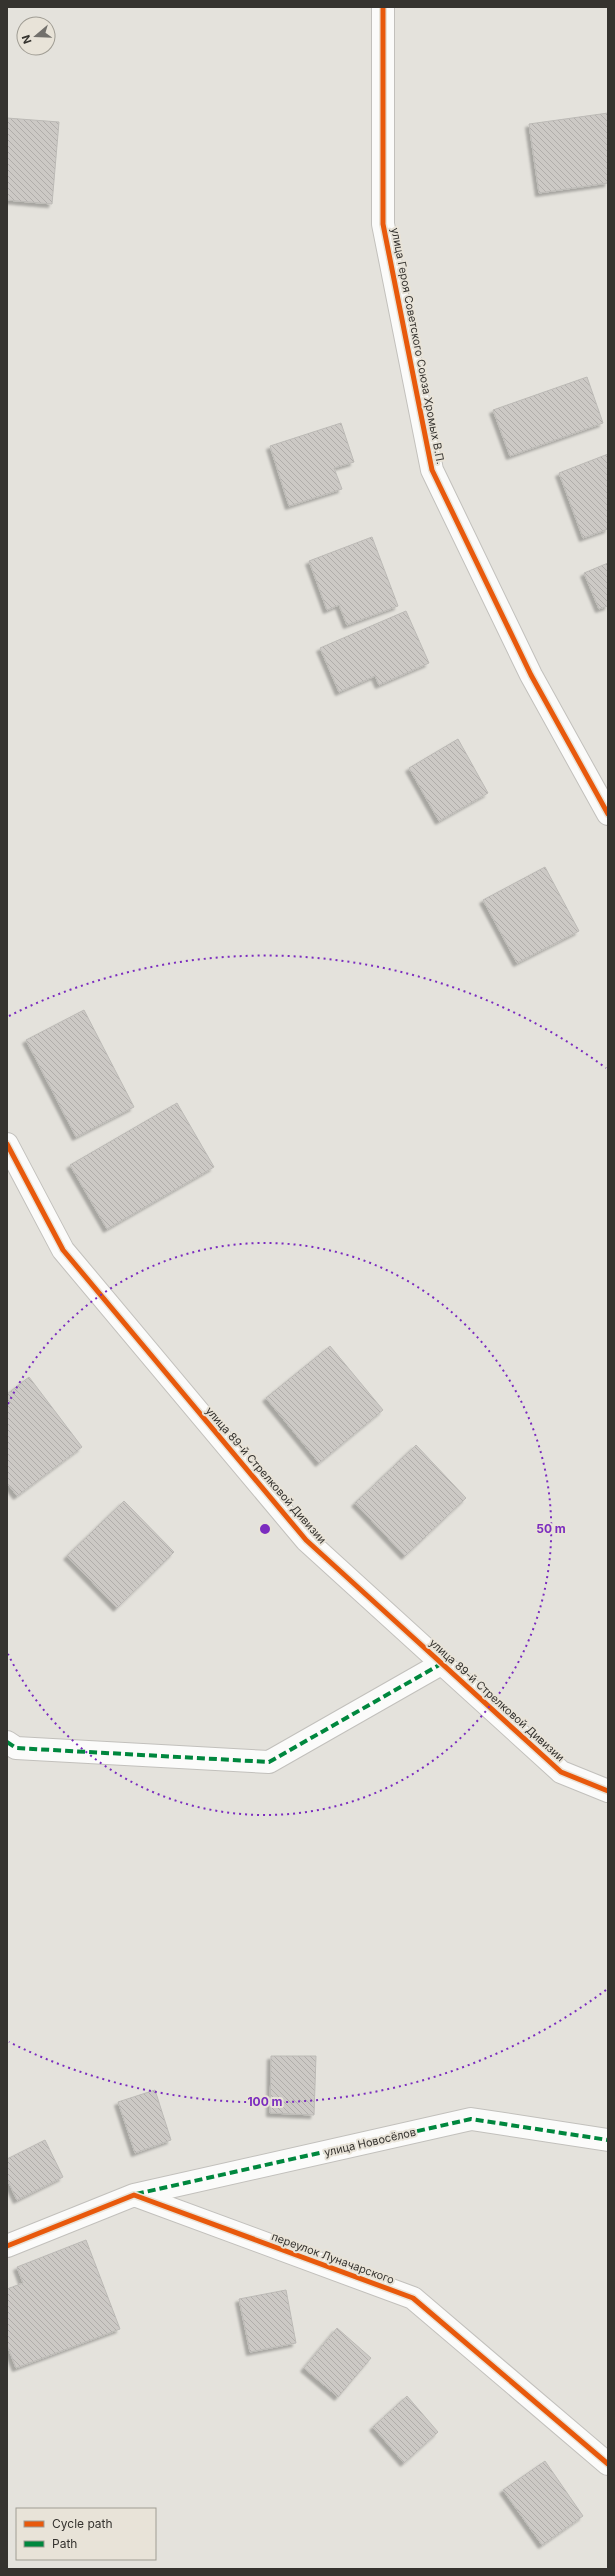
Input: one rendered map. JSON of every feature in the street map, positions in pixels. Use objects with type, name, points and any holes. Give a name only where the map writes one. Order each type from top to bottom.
[{"type":"street","name":"улица Героя Советского Союза Хромых В.П.","points":[[383,7],[383,224],[432,470],[531,675],[608,814]]},
{"type":"street","name":"улица 89-й Стрелковой Дивизии","points":[[7,1144],[63,1250],[306,1540],[561,1772],[608,1791]]},
{"type":"street","points":[[7,1742],[16,1748],[269,1762],[441,1664]]},
{"type":"street","name":"улица Новосёлов","points":[[134,2195],[471,2119],[608,2140]]},
{"type":"street","points":[[7,2246],[134,2195]]},
{"type":"street","name":"переулок Луначарского","points":[[134,2195],[413,2298],[608,2464]]},
{"type":"building","points":[[608,113],[608,183],[539,193],[529,124]]},
{"type":"building","points":[[7,118],[59,122],[52,204],[7,200]]},
{"type":"building","points":[[587,377],[603,423],[510,456],[493,410]]},
{"type":"building","points":[[341,423],[354,462],[334,468],[342,489],[289,506],[270,446]]},
{"type":"building","points":[[608,454],[608,529],[583,538],[559,473]]},
{"type":"building","points":[[372,537],[398,606],[347,625],[339,605],[327,610],[309,561]]},
{"type":"building","points":[[608,563],[608,606],[599,609],[584,573]]},
{"type":"building","points":[[406,611],[429,663],[379,685],[375,676],[339,692],[320,648]]},
{"type":"building","points":[[458,739],[488,793],[439,821],[409,768]]},
{"type":"building","points":[[545,867],[579,931],[517,963],[483,900]]},
{"type":"building","points":[[84,1010],[134,1107],[76,1137],[26,1040]]},
{"type":"building","points":[[177,1103],[214,1167],[107,1229],[70,1165]]},
{"type":"building","points":[[330,1346],[383,1410],[319,1463],[266,1398]]},
{"type":"building","points":[[29,1377],[82,1447],[17,1496],[7,1483],[7,1394]]},
{"type":"building","points":[[416,1445],[466,1498],[405,1556],[355,1503]]},
{"type":"building","points":[[124,1501],[174,1552],[117,1608],[67,1556]]},
{"type":"building","points":[[271,2056],[316,2056],[314,2115],[270,2113]]},
{"type":"building","points":[[155,2090],[171,2140],[135,2153],[118,2102]]},
{"type":"building","points":[[45,2140],[63,2177],[17,2200],[7,2179],[7,2159]]},
{"type":"building","points":[[86,2240],[120,2329],[16,2368],[7,2345],[7,2289],[23,2283],[17,2267]]},
{"type":"building","points":[[286,2290],[296,2343],[250,2352],[239,2299]]},
{"type":"building","points":[[337,2328],[371,2358],[338,2397],[304,2368]]},
{"type":"building","points":[[407,2396],[438,2432],[404,2463],[373,2427]]},
{"type":"building","points":[[545,2461],[583,2516],[542,2545],[503,2490]]},
{"type":"marked path","points":[[7,1742],[16,1748],[269,1762],[441,1664]]},
{"type":"marked path","points":[[136,2194],[471,2119],[608,2140]]},
{"type":"cycle path","points":[[383,7],[383,224],[432,470],[531,675],[608,814]]},
{"type":"cycle path","points":[[7,1144],[63,1250],[306,1540],[561,1772],[608,1791]]},
{"type":"cycle path","points":[[7,2246],[134,2195],[413,2298],[608,2464]]}]
